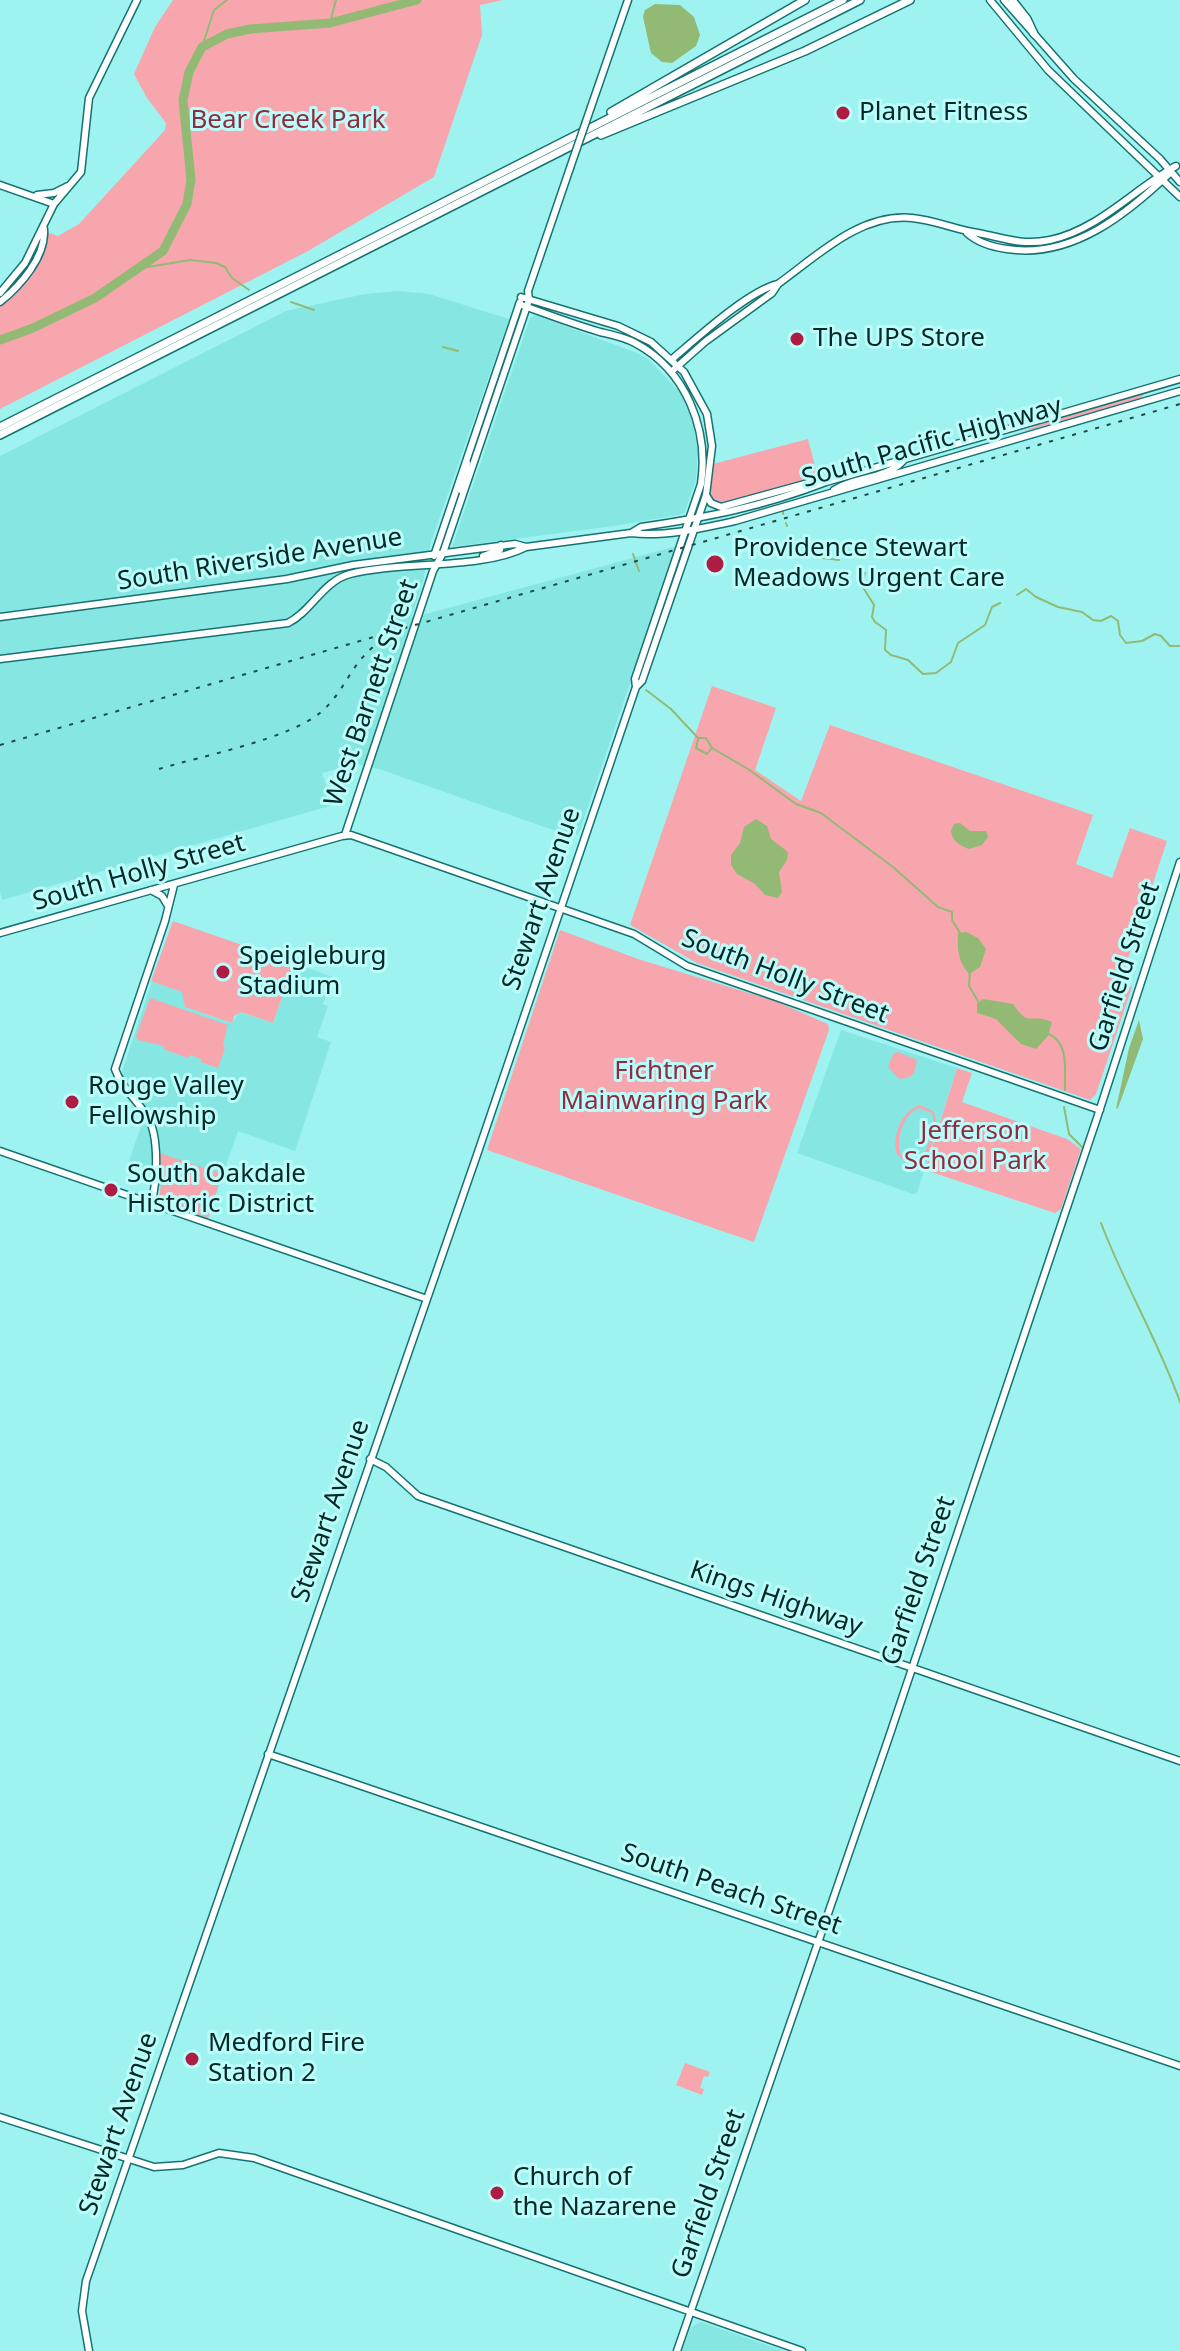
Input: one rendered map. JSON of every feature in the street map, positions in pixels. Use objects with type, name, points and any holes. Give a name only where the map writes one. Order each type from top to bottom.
[{"type":"highway","points":[[569,139],[805,0]]},
{"type":"highway","points":[[0,427],[843,0]]},
{"type":"highway","points":[[0,435],[860,0]]},
{"type":"highway","points":[[565,149],[805,51],[910,0]]},
{"type":"highway","points":[[1012,0],[1034,34]]},
{"type":"main road","points":[[0,293],[22,268],[54,204],[74,182],[84,164],[86,109],[92,88],[137,0]]},
{"type":"main road","points":[[436,563],[443,553],[528,304],[528,291],[628,0]]},
{"type":"main road","points":[[990,0],[1048,70],[1180,197]]},
{"type":"main road","points":[[1004,0],[1074,79],[1180,182]]},
{"type":"main road","points":[[967,233],[989,245],[1025,251],[1069,244],[1102,227],[1170,170]]},
{"type":"main road","points":[[1025,251],[1033,246],[1061,242],[1161,177]]},
{"type":"main road","points":[[32,196],[54,193],[74,182]]},
{"type":"main road","points":[[0,185],[54,204]]},
{"type":"main road","points":[[1069,244],[1101,222],[1106,214]]},
{"type":"main road","points":[[665,365],[768,287],[778,284],[847,235],[876,222],[912,218],[1015,242],[1046,241],[1070,234]]},
{"type":"main road","points":[[0,302],[21,282],[33,264],[44,237],[43,228]]},
{"type":"main road","points":[[671,372],[772,293],[778,284]]},
{"type":"main road","points":[[436,563],[434,554],[520,301],[528,291]]},
{"type":"main road","points":[[520,301],[528,304]]},
{"type":"main road","name":"Stewart Avenue","points":[[89,2351],[82,2311],[84,2289],[559,908],[636,687],[642,681],[651,657],[706,495],[712,459],[709,421],[695,388],[679,366],[651,342],[625,329],[528,304]]},
{"type":"main road","name":"Stewart Avenue","points":[[528,304],[626,338],[649,351],[671,372],[692,406],[702,441],[701,484],[635,679],[636,687]]},
{"type":"main road","name":"South Pacific Highway","points":[[698,520],[785,498],[826,482],[1180,379]]},
{"type":"main road","name":"South Pacific Highway","points":[[694,528],[735,521],[1179,391]]},
{"type":"main road","points":[[463,492],[460,489],[467,469],[466,460]]},
{"type":"main road","points":[[827,495],[843,484],[895,469],[904,460]]},
{"type":"main road","points":[[706,495],[711,503],[721,507],[812,482],[826,482]]},
{"type":"main road","name":"South Riverside Avenue","points":[[631,533],[641,527],[698,520]]},
{"type":"main road","name":"South Riverside Avenue","points":[[327,587],[346,575],[477,559],[526,547],[694,528]]},
{"type":"main road","points":[[477,559],[500,550],[501,545]]},
{"type":"main road","name":"South Riverside Avenue","points":[[0,617],[287,579],[353,565],[501,545],[526,547]]},
{"type":"main road","name":"West Barnett Street","points":[[345,835],[436,563]]},
{"type":"main road","points":[[0,659],[280,625],[298,617],[327,587],[329,578],[314,573]]},
{"type":"main road","points":[[651,657],[648,652],[657,627],[657,612]]},
{"type":"main road","name":"South Holly Street","points":[[0,933],[345,835],[634,934],[687,966],[1100,1110]]},
{"type":"main road","name":"Garfield Street","points":[[677,2351],[819,1942],[1100,1110],[1180,862]]},
{"type":"main road","points":[[151,1204],[155,1183],[152,1127],[115,1069],[174,885]]},
{"type":"main road","points":[[151,890],[162,896],[168,908]]},
{"type":"main road","points":[[0,1151],[427,1299]]},
{"type":"main road","name":"Kings Highway","points":[[370,1459],[386,1467],[418,1496],[1180,1761]]},
{"type":"main road","name":"South Peach Street","points":[[268,1754],[1180,2066]]},
{"type":"main road","points":[[0,2117],[128,2160],[170,2167],[212,2154],[244,2155],[802,2351]]},
{"type":"shaded area","points":[[655,4],[680,5],[694,17],[700,35],[696,46],[672,63],[662,62],[651,53],[643,17],[645,10]]},
{"type":"shaded area","points":[[398,291],[429,294],[509,319],[431,542],[423,582],[411,618],[677,546],[579,833],[573,837],[379,769],[355,764],[322,773],[333,805],[2,900],[0,456],[286,311],[365,294]]},
{"type":"shaded area","points":[[535,315],[637,353],[649,360],[680,392],[693,422],[698,453],[696,480],[684,514],[452,547],[530,318]]},
{"type":"shaded area","points":[[756,819],[767,826],[771,839],[788,852],[779,872],[782,892],[778,898],[765,895],[755,884],[737,874],[731,865],[731,855],[740,843],[744,827]]},
{"type":"shaded area","points":[[960,823],[970,831],[986,831],[988,837],[982,845],[969,849],[963,846],[955,840],[951,831],[954,824]]},
{"type":"shaded area","points":[[966,932],[978,938],[986,949],[980,967],[969,974],[960,960],[958,945],[958,933]]},
{"type":"shaded area","points":[[294,963],[333,977],[323,1004],[328,1006],[317,1037],[331,1042],[295,1151],[238,1131],[207,1221],[160,1204],[159,1174],[128,1164],[146,1112],[121,1075],[152,981],[183,992],[185,1007],[231,1023],[240,1012],[273,1023]]},
{"type":"shaded area","points":[[983,999],[1013,1004],[1027,1018],[1052,1022],[1048,1036],[1036,1049],[1021,1044],[996,1019],[977,1013],[977,1003]]},
{"type":"shaded area","points":[[1139,1020],[1143,1039],[1116,1109],[1129,1048]]},
{"type":"shaded area","points":[[841,1030],[957,1068],[917,1193],[797,1153]]},
{"type":"shaded area","points":[[700,2322],[784,2351],[682,2351],[691,2327]]},
{"type":"green space","name":"Bear Creek Park","points":[[173,0],[503,0],[480,5],[482,35],[434,177],[308,251],[0,409],[0,305],[42,249],[47,232],[58,236],[79,224],[165,130],[166,123],[134,74],[155,27]]},
{"type":"green space","points":[[1146,392],[1140,399],[1022,432],[1038,425]]},
{"type":"green space","points":[[808,439],[818,478],[724,503],[712,498],[708,491],[713,464]]},
{"type":"green space","points":[[712,686],[776,708],[755,770],[801,801],[830,725],[1093,815],[1076,864],[1112,878],[1130,828],[1167,841],[1120,982],[1132,987],[1096,1094],[1090,1100],[697,963],[630,925]]},
{"type":"green space","name":"Speigleburg Stadium","points":[[173,921],[294,963],[273,1023],[241,1012],[234,1016],[232,1023],[185,1007],[182,992],[151,981]]},
{"type":"green space","name":"Fichtner Mainwaring Park","points":[[560,930],[638,959],[775,1001],[828,1024],[829,1030],[754,1242],[487,1150]]},
{"type":"green space","points":[[150,998],[228,1025],[218,1068],[190,1055],[188,1058],[163,1049],[164,1046],[138,1040],[136,1036]]},
{"type":"green space","points":[[898,1052],[917,1060],[910,1077],[899,1079],[888,1067],[893,1054]]},
{"type":"green space","name":"Jefferson School Park","points":[[957,1068],[972,1073],[962,1102],[1067,1139],[1081,1149],[1061,1209],[1055,1213],[925,1170]]},
{"type":"green space","points":[[920,1105],[933,1111],[936,1120],[933,1142],[922,1159],[915,1163],[906,1162],[897,1154],[896,1148],[897,1133],[903,1118]],"holes":[[[919,1108],[932,1113],[935,1125],[924,1155],[910,1161],[902,1156],[900,1150],[904,1122]]]},
{"type":"green space","points":[[159,1153],[222,1174],[208,1218],[159,1199]]},
{"type":"green space","points":[[685,2063],[710,2072],[708,2077],[704,2076],[700,2088],[704,2089],[702,2095],[676,2085]]},
{"type":"waterway","points":[[202,47],[214,10],[227,0]]},
{"type":"waterway","points":[[330,23],[336,0]]},
{"type":"waterway","points":[[0,340],[95,298],[163,251],[187,204],[191,180],[183,100],[189,72],[202,47],[227,34],[250,29],[330,23],[417,0]]},
{"type":"waterway","points":[[136,269],[190,260],[216,263],[225,267],[232,278],[249,290]]},
{"type":"waterway","points":[[291,302],[314,310]]},
{"type":"waterway","points":[[443,347],[458,351]]},
{"type":"waterway","points":[[633,554],[639,571]]},
{"type":"waterway","points":[[823,558],[839,560]]},
{"type":"waterway","points":[[865,573],[861,584],[874,605],[872,617],[886,630],[885,650],[908,660],[923,674],[936,673],[951,662],[958,643],[985,625],[992,607],[1000,603]]},
{"type":"waterway","points":[[1017,595],[1026,589],[1036,597],[1058,607],[1082,612],[1093,620],[1101,621],[1111,616],[1118,621],[1120,635],[1126,643],[1142,641],[1155,634],[1170,646],[1180,646]]},
{"type":"waterway","points":[[646,690],[671,709],[698,738],[706,738],[712,748],[748,769],[796,804],[821,813],[893,867],[938,907],[952,912],[952,920],[960,933]]},
{"type":"waterway","points":[[698,739],[696,748],[707,754],[711,749]]},
{"type":"waterway","points":[[970,971],[969,986],[978,1001]]},
{"type":"waterway","points":[[1049,1034],[1056,1038],[1063,1051],[1065,1090]]},
{"type":"waterway","points":[[1064,1107],[1069,1134],[1082,1147]]},
{"type":"waterway","points":[[1101,1223],[1180,1402]]},
{"type":"railway","points":[[0,745],[1180,404]]},
{"type":"railway","points":[[159,769],[244,746],[307,722],[330,703],[357,664],[386,638]]},
{"type":"place","name":"Planet Fitness","points":[[843,113]]},
{"type":"place","name":"The UPS Store","points":[[797,339]]},
{"type":"place","name":"Providence Stewart Meadows Urgent Care","points":[[715,564]]},
{"type":"place","name":"Speigleburg Stadium","points":[[223,972]]},
{"type":"place","name":"Rouge Valley Fellowship","points":[[72,1102]]},
{"type":"place","name":"South Oakdale Historic District","points":[[111,1190]]},
{"type":"place","name":"Medford Fire Station 2","points":[[192,2059]]},
{"type":"place","name":"Church of the Nazarene","points":[[497,2193]]}]
